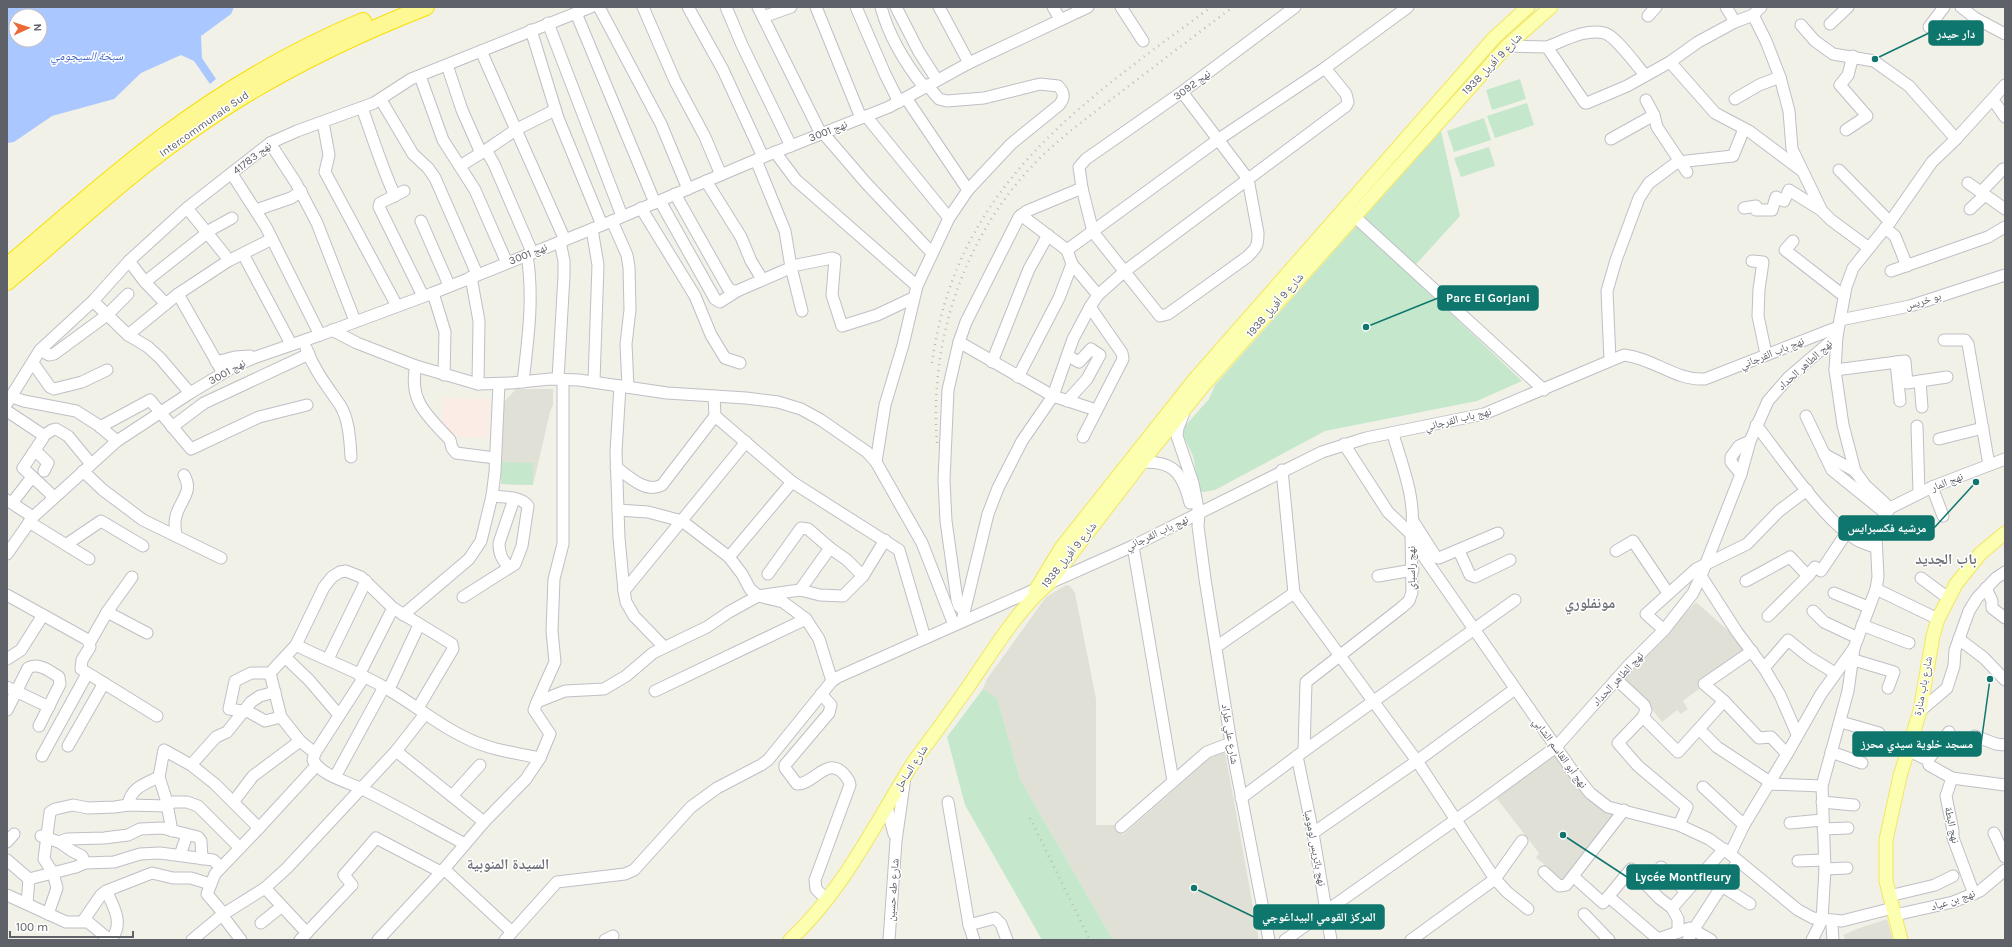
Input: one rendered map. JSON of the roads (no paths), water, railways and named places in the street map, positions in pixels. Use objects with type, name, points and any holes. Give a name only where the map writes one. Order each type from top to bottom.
[{"type":"highway","name":"Intercommunale Sud","points":[[7,266],[161,138],[225,94],[320,40],[398,7]]},
{"type":"highway","name":"Intercommunale Sud","points":[[7,282],[142,168],[216,113],[264,83],[318,54],[366,31],[426,7]]},
{"type":"main road","name":"شارع 9 أفريل 1938","points":[[1034,592],[1136,463],[1194,380],[1494,38],[1528,7]]},
{"type":"main road","name":"شارع 9 أفريل 1938","points":[[1136,463],[1183,413],[1204,385],[1507,46],[1551,7]]},
{"type":"main road","name":"شارع باب منارة","points":[[1901,940],[1884,866],[1886,840],[1907,750],[1920,711],[1933,636],[1938,619],[1956,584],[1981,553],[2005,533]]},
{"type":"main road","name":"شارع 9 أفريل 1938","points":[[1034,592],[1050,582],[1065,551]]},
{"type":"main road","name":"شارع الساحل","points":[[790,940],[808,923],[826,899],[887,807],[905,775],[1034,592]]},
{"type":"street","name":"نهج 41783","points":[[9,400],[40,350],[93,301],[130,262],[187,208],[232,174],[253,154],[270,144],[322,122],[381,100],[407,82],[420,76],[548,23],[591,7]]},
{"type":"street","points":[[599,7],[661,124],[688,189]]},
{"type":"street","points":[[643,7],[675,81],[705,137],[721,175]]},
{"type":"street","points":[[688,7],[723,70],[759,158],[785,231],[802,311]]},
{"type":"street","points":[[726,7],[742,45],[791,146]]},
{"type":"street","points":[[791,7],[760,12],[822,133],[866,184],[932,253]]},
{"type":"street","points":[[816,7],[864,117],[949,218]]},
{"type":"street","points":[[856,7],[885,74],[902,100],[968,190]]},
{"type":"street","points":[[876,462],[885,405],[902,345],[913,298],[917,286],[949,218],[968,190],[1011,144],[1059,105],[1063,100],[1064,94],[1058,86],[1040,84],[984,98],[947,101],[939,99],[925,86],[907,65],[886,24],[881,7]]},
{"type":"street","points":[[896,7],[919,52],[937,80]]},
{"type":"street","points":[[939,7],[970,63]]},
{"type":"street","points":[[1053,7],[1060,19]]},
{"type":"street","points":[[1121,7],[1143,41]]},
{"type":"street","name":"نهج 3092","points":[[1082,188],[1079,167],[1086,159],[1182,92],[1295,7]]},
{"type":"street","points":[[1067,250],[1094,232],[1219,139],[1325,68],[1408,7]]},
{"type":"street","points":[[1648,16],[1656,7]]},
{"type":"street","points":[[1726,7],[1735,22]]},
{"type":"street","points":[[1547,47],[1555,62],[1585,103],[1627,86],[1670,62],[1698,42],[1735,22],[1753,15],[1761,7]]},
{"type":"street","points":[[1830,24],[1848,7]]},
{"type":"street","points":[[1929,27],[1944,7]]},
{"type":"street","points":[[1961,7],[1975,18],[2005,34]]},
{"type":"street","name":"نهج 3001","points":[[8,551],[31,519],[117,441],[190,393],[223,373],[256,356],[320,335],[474,276],[607,223],[759,158],[864,117],[902,100],[925,86],[1081,8]]},
{"type":"street","points":[[576,13],[657,202],[714,299],[720,302],[737,291],[792,267],[814,261],[834,258],[832,295],[842,326],[877,315],[913,298]]},
{"type":"street","points":[[1753,15],[1766,41],[1780,77],[1789,111],[1792,149],[1822,211]]},
{"type":"street","points":[[548,23],[607,223],[598,265],[594,381]]},
{"type":"street","points":[[1801,25],[1815,41],[1833,54],[1853,56],[1874,62],[1909,86],[1956,139]]},
{"type":"street","points":[[532,30],[555,110],[607,223],[627,255],[629,267],[630,310],[626,344],[624,386],[616,427],[619,538],[624,591],[626,602],[634,616],[664,647]]},
{"type":"street","points":[[1507,46],[1547,47],[1585,34],[1604,32],[1613,38],[1645,75]]},
{"type":"street","points":[[378,940],[443,870],[484,822],[526,779],[540,758],[550,734],[534,710],[536,702],[555,662],[552,635],[554,579],[562,544],[561,379],[564,261],[562,241],[517,129],[481,51]]},
{"type":"street","points":[[1846,130],[1867,116],[1840,85],[1848,75],[1853,56]]},
{"type":"street","points":[[1670,62],[1715,113],[1744,129],[1803,172]]},
{"type":"street","points":[[447,65],[462,110],[484,152],[494,164],[529,254],[531,286],[530,322],[523,382]]},
{"type":"street","points":[[960,619],[988,514],[998,488],[1022,440],[1052,396],[1073,339],[1090,307],[1098,295],[1125,271],[1346,106],[1348,98],[1346,94],[1325,68]]},
{"type":"street","points":[[420,76],[443,140],[475,190],[507,263]]},
{"type":"street","points":[[1735,99],[1759,85],[1780,77]]},
{"type":"street","points":[[1888,510],[1865,485],[1855,471],[1843,425],[1835,370],[1838,328],[1844,296],[1853,268],[1887,225],[1932,162],[1993,100],[2005,85]]},
{"type":"street","points":[[960,619],[954,568],[948,541],[944,480],[948,390],[959,342],[966,322],[1021,215],[1082,188],[1094,232],[1156,313],[1160,316],[1164,316],[1246,257],[1257,246],[1258,233],[1248,179],[1182,92]]},
{"type":"street","points":[[381,100],[413,154],[428,168],[435,178],[474,276],[479,321],[478,384]]},
{"type":"street","points":[[1646,100],[1654,115],[1657,127],[1683,165]]},
{"type":"street","points":[[1993,100],[2005,117]]},
{"type":"street","points":[[362,108],[382,162],[384,172],[400,194],[380,203],[379,207],[428,294],[445,332],[444,375]]},
{"type":"street","points":[[460,166],[484,152],[517,129],[555,110]]},
{"type":"street","points":[[1611,139],[1654,115]]},
{"type":"street","points":[[322,122],[330,155],[325,172],[396,306]]},
{"type":"street","points":[[1610,360],[1607,291],[1616,260],[1639,198],[1650,183],[1683,165],[1687,161],[1733,156],[1744,129]]},
{"type":"street","points":[[270,144],[301,192],[326,242],[355,321]]},
{"type":"street","points":[[775,152],[796,180],[917,286]]},
{"type":"street","points":[[1970,209],[2003,169]]},
{"type":"street","points":[[1839,170],[1887,225],[1894,236],[1907,266]]},
{"type":"street","points":[[232,174],[256,210],[272,239],[320,335]]},
{"type":"street","points":[[706,181],[741,237],[751,261],[762,279]]},
{"type":"street","points":[[1968,183],[2005,209]]},
{"type":"street","points":[[1744,208],[1756,206],[1756,210],[1772,210],[1776,197],[1784,201],[1789,190],[1822,211],[1831,220],[1869,248]]},
{"type":"street","points":[[256,210],[291,198],[301,192]]},
{"type":"street","points":[[675,194],[728,288],[733,291],[737,291]]},
{"type":"street","points":[[187,208],[225,255],[228,261]]},
{"type":"street","points":[[641,208],[695,296],[711,335],[725,358],[740,363]]},
{"type":"street","points":[[1021,215],[1067,250],[1072,264],[1098,295]]},
{"type":"street","points":[[1354,216],[1544,390]]},
{"type":"street","points":[[145,282],[207,234],[232,218]]},
{"type":"street","points":[[421,221],[449,285]]},
{"type":"street","points":[[1891,271],[1988,237],[2005,227]]},
{"type":"street","points":[[992,362],[1029,269],[1048,235]]},
{"type":"street","points":[[128,335],[178,294],[228,261],[272,239]]},
{"type":"street","points":[[1793,241],[1785,250],[1844,296]]},
{"type":"street","points":[[243,254],[291,344]]},
{"type":"street","points":[[1752,261],[1763,262],[1759,289],[1758,316],[1766,354]]},
{"type":"street","points":[[130,262],[145,282],[166,304]]},
{"type":"street","points":[[1018,377],[1056,304],[1072,264]]},
{"type":"street","name":"بو خريس","points":[[1838,328],[2005,275]]},
{"type":"street","points":[[40,350],[49,355],[54,354],[107,315],[128,294]]},
{"type":"street","points":[[178,294],[223,373]]},
{"type":"street","points":[[93,301],[128,335],[148,347],[160,358],[190,393]]},
{"type":"street","points":[[1083,437],[1123,359],[1122,353],[1090,307]]},
{"type":"street","name":"نهج باب القرجاني","points":[[1050,582],[1081,567],[1197,519],[1282,470],[1344,444],[1484,414],[1624,355],[1631,356],[1686,378],[1695,380],[1705,379],[1722,374],[1766,354],[1838,328]]},
{"type":"street","name":"نهج الطاهر الحداد","points":[[1285,940],[1456,820],[1556,747],[1616,680],[1664,630],[1693,592],[1706,563],[1740,474],[1756,425],[1774,393],[1838,328]]},
{"type":"street","points":[[332,330],[356,343],[416,366],[478,384],[499,384],[561,379],[594,381],[667,394],[714,396],[778,402],[801,409],[844,435],[867,452],[876,462],[922,543],[960,619]]},
{"type":"street","points":[[1944,340],[1961,339],[1965,340],[1968,344],[1989,465]]},
{"type":"street","points":[[303,340],[308,354],[322,380],[340,405],[344,415],[351,456]]},
{"type":"street","points":[[959,342],[1052,396],[1096,410]]},
{"type":"street","points":[[1067,401],[1087,379],[1100,357],[1099,354],[1091,349],[1079,362],[1068,356]]},
{"type":"street","points":[[172,427],[204,403],[308,354]]},
{"type":"street","points":[[216,362],[235,357],[256,356]]},
{"type":"street","points":[[1835,370],[1905,361],[1907,384],[1947,377]]},
{"type":"street","points":[[33,362],[50,387],[54,389],[82,382],[107,370]]},
{"type":"street","points":[[1896,362],[1900,401]]},
{"type":"street","points":[[416,366],[414,390],[418,403],[450,440],[452,448],[456,453],[495,458]]},
{"type":"street","points":[[1920,381],[1922,407]]},
{"type":"street","points":[[403,615],[469,559],[481,541],[492,496],[495,472],[499,384]]},
{"type":"street","points":[[714,396],[716,416],[792,482],[895,546],[902,557],[925,638]]},
{"type":"street","points":[[9,400],[24,401],[76,411],[100,427],[117,441]]},
{"type":"street","points":[[100,427],[152,400],[160,412],[191,449],[259,417],[307,405]]},
{"type":"street","points":[[7,411],[43,436]]},
{"type":"street","name":"شارع علي طراد","points":[[1183,413],[1177,436],[1193,483],[1197,519],[1231,743],[1269,940]]},
{"type":"street","points":[[616,467],[638,483],[649,487],[660,487],[716,416]]},
{"type":"street","points":[[1806,416],[1832,470],[1888,510]]},
{"type":"street","points":[[1756,425],[1807,490],[1846,532],[1860,542],[1876,547]]},
{"type":"street","points":[[1917,426],[1919,493]]},
{"type":"street","points":[[1939,439],[1983,428]]},
{"type":"street","points":[[54,497],[23,468],[43,436],[56,429],[68,436],[87,468],[103,490],[143,520],[221,558]]},
{"type":"street","points":[[1393,434],[1409,487],[1413,521],[1411,534]]},
{"type":"street","points":[[624,591],[746,442]]},
{"type":"street","name":"نهج راسباي","points":[[1338,656],[1409,601],[1412,592],[1413,570],[1411,534],[1388,512],[1344,444]]},
{"type":"street","points":[[35,450],[48,464],[44,471]]},
{"type":"street","points":[[1824,454],[1855,471]]},
{"type":"street","name":"نهج المار","points":[[1888,510],[1932,487],[2005,459]]},
{"type":"street","name":"شارع علي طراد","points":[[1136,463],[1168,465],[1174,468],[1180,474],[1197,519]]},
{"type":"street","points":[[1282,470],[1294,593],[1338,656],[1417,761],[1495,879],[1507,892],[1528,909]]},
{"type":"street","points":[[176,536],[176,515],[188,490],[188,482],[184,474]]},
{"type":"street","points":[[32,477],[9,501],[31,519],[90,559]]},
{"type":"street","points":[[729,557],[792,482]]},
{"type":"street","points":[[1932,487],[1943,516]]},
{"type":"street","points":[[1664,630],[1646,614],[1696,569],[1747,544],[1779,511],[1807,490]]},
{"type":"street","points":[[463,597],[515,564],[518,558],[528,506],[523,502],[514,499],[492,496]]},
{"type":"street","points":[[509,567],[500,554],[500,544],[514,499]]},
{"type":"street","points":[[618,510],[648,512],[682,521],[729,557],[742,574],[750,589],[758,596],[783,602],[806,619],[819,639],[832,681]]},
{"type":"street","points":[[1812,940],[1822,920],[1824,864],[1822,786],[1832,752],[1854,660],[1856,643],[1868,607],[1876,589],[1878,577],[1876,536],[1888,510]]},
{"type":"street","points":[[66,544],[101,521],[143,546]]},
{"type":"street","points":[[1413,521],[1436,557],[1442,557],[1459,551],[1498,533]]},
{"type":"street","points":[[768,574],[801,528],[808,529],[847,560],[863,576]]},
{"type":"street","points":[[1768,616],[1815,567],[1821,571],[1846,532]]},
{"type":"street","name":"نهج أبو القاسم الشابي","points":[[1411,534],[1424,557],[1474,631],[1583,785],[1597,800],[1614,809],[1624,810],[1679,825],[1709,839],[1731,855],[1798,910],[1813,918],[1842,921],[1892,906]]},
{"type":"street","points":[[536,702],[565,691],[604,689],[626,676],[648,657],[664,647],[707,627],[729,612],[758,596],[800,590],[820,595],[840,596],[845,594],[863,576],[885,540]]},
{"type":"street","points":[[481,541],[500,544]]},
{"type":"street","points":[[1616,551],[1633,541],[1668,593]]},
{"type":"street","points":[[1133,546],[1173,781]]},
{"type":"street","points":[[800,590],[830,548]]},
{"type":"street","points":[[1065,551],[1072,565],[1081,567]]},
{"type":"street","points":[[1459,551],[1470,575],[1475,577],[1510,560]]},
{"type":"street","points":[[1746,581],[1790,557],[1808,576]]},
{"type":"street","points":[[1378,576],[1413,570]]},
{"type":"street","points":[[192,940],[223,914],[265,888],[287,868],[396,751],[421,711],[453,648],[450,643],[393,608],[366,581],[354,573],[346,571],[340,572],[332,577],[324,587],[296,645],[286,658],[270,673],[251,673],[235,681],[230,709],[249,712],[265,721],[281,717]]},
{"type":"street","points":[[1920,711],[1947,688],[1954,666],[1954,654],[1969,611],[1977,598],[1986,588],[1996,578],[2005,572]]},
{"type":"street","points":[[1700,576],[1737,632],[1752,650],[1764,668],[1780,695],[1797,734]]},
{"type":"street","points":[[132,577],[107,612],[90,642],[90,647],[80,666],[87,674],[157,716]]},
{"type":"street","points":[[1921,578],[1948,598]]},
{"type":"street","points":[[328,658],[366,581]]},
{"type":"street","points":[[1986,588],[1992,601],[1992,608],[2005,618]]},
{"type":"street","points":[[1876,589],[1938,619]]},
{"type":"street","points":[[265,888],[304,936],[352,885],[344,875],[376,838],[443,870],[508,936],[557,882],[625,874],[634,870],[691,807],[717,788],[768,760],[832,681],[925,638],[960,619],[1034,592]]},
{"type":"street","points":[[1216,647],[1294,593]]},
{"type":"street","points":[[1834,593],[1868,607]]},
{"type":"street","points":[[7,595],[90,642]]},
{"type":"street","points":[[1241,798],[1515,600]]},
{"type":"street","points":[[393,608],[362,676],[315,753],[313,760],[316,766],[334,777],[362,789],[465,844]]},
{"type":"street","points":[[1813,611],[1824,622],[1856,643]]},
{"type":"street","points":[[107,612],[147,633]]},
{"type":"street","points":[[7,659],[21,650],[43,615]]},
{"type":"street","points":[[655,691],[806,619]]},
{"type":"street","points":[[334,777],[386,688],[419,625]]},
{"type":"street","points":[[1862,625],[1909,643]]},
{"type":"street","points":[[1960,639],[2004,676]]},
{"type":"street","points":[[1764,668],[1788,640],[1809,657],[1835,673]]},
{"type":"street","points":[[1688,940],[1722,886],[1731,855],[1744,825],[1787,754],[1797,734],[1835,673],[1856,643]]},
{"type":"street","points":[[296,645],[328,658],[386,688],[464,738],[492,748],[540,758]]},
{"type":"street","points":[[1752,650],[1704,684],[1724,701],[1759,738],[1771,737],[1787,754]]},
{"type":"street","name":"نهج باتريس لومومبا","points":[[1331,940],[1301,754],[1305,685],[1310,677],[1338,656]]},
{"type":"street","points":[[286,658],[309,680],[339,715]]},
{"type":"street","points":[[1854,660],[1894,672],[1888,688]]},
{"type":"street","points":[[7,710],[12,689],[28,668],[36,666],[49,670],[60,680],[60,684],[39,726]]},
{"type":"street","points":[[270,673],[281,717],[300,740],[315,753]]},
{"type":"street","points":[[42,756],[87,674]]},
{"type":"street","points":[[1616,680],[1644,705],[1646,710],[1643,716],[1618,743],[1638,766],[1687,808],[1679,825]]},
{"type":"street","points":[[68,746],[104,683]]},
{"type":"street","points":[[12,689],[49,707]]},
{"type":"street","points":[[1313,833],[1417,761],[1515,689]]},
{"type":"street","points":[[191,765],[216,737],[227,732],[251,702],[260,696],[275,692]]},
{"type":"street","points":[[821,694],[831,705],[829,713],[784,765],[797,784],[802,784],[826,769],[831,768],[836,768],[849,782],[815,880],[816,889],[826,899]]},
{"type":"street","points":[[1643,716],[1678,752],[1724,701]]},
{"type":"street","points":[[1841,722],[1879,733]]},
{"type":"street","points":[[1699,729],[1717,747],[1769,783],[1822,786]]},
{"type":"street","points":[[1928,760],[1949,732]]},
{"type":"street","points":[[1975,736],[1996,744],[2005,745]]},
{"type":"street","points":[[234,801],[253,776],[300,740]]},
{"type":"street","points":[[1121,827],[1207,752],[1231,743]]},
{"type":"street","points":[[172,831],[164,789],[158,777],[164,750],[191,765],[234,801],[259,828]]},
{"type":"street","points":[[1907,750],[1928,760],[1929,765],[1952,778],[2005,785]]},
{"type":"street","points":[[396,751],[484,822]]},
{"type":"street","points":[[1832,752],[1862,764]]},
{"type":"street","points":[[452,796],[480,764]]},
{"type":"street","points":[[241,940],[223,914],[208,896],[207,891],[210,884],[221,867],[316,766]]},
{"type":"street","name":"شارع طه حسين","points":[[889,940],[896,841],[905,775]]},
{"type":"street","points":[[128,805],[129,796],[138,788],[158,777]]},
{"type":"street","name":"نهج البطة","points":[[1952,778],[1946,796],[1953,838],[1974,894]]},
{"type":"street","points":[[1702,787],[1744,825]]},
{"type":"street","points":[[48,914],[57,888],[53,873],[44,859],[44,837],[50,812],[55,809],[73,805],[82,807],[115,808],[128,805],[167,806],[173,802],[187,802],[198,806],[240,848]]},
{"type":"street","points":[[948,802],[969,924],[974,940]]},
{"type":"street","points":[[1822,802],[1854,805]]},
{"type":"street","points":[[887,807],[896,841]]},
{"type":"street","points":[[1544,872],[1562,886],[1566,885],[1574,877],[1624,810]]},
{"type":"street","points":[[1790,823],[1848,828]]},
{"type":"street","points":[[59,842],[67,839],[104,838],[128,835],[140,829],[162,828],[198,837],[200,841],[202,859]]},
{"type":"street","points":[[1994,833],[2005,857]]},
{"type":"street","points":[[180,855],[187,835]]},
{"type":"street","points":[[44,837],[59,842],[82,856],[85,863]]},
{"type":"street","points":[[1411,940],[1495,879],[1522,841]]},
{"type":"street","points":[[29,879],[76,867],[85,863],[114,862],[140,854],[160,853],[213,860],[221,867]]},
{"type":"street","points":[[1672,908],[1686,892],[1731,855]]},
{"type":"street","points":[[7,860],[29,879]]},
{"type":"street","points":[[1798,862],[1847,868]]},
{"type":"street","points":[[1661,867],[1686,892]]},
{"type":"street","points":[[1574,877],[1603,903],[1609,898],[1631,869],[1659,898],[1672,908],[1678,919],[1678,932]]},
{"type":"street","name":"نهج بن عياد","points":[[1892,906],[1953,902],[1980,891],[2005,870]]},
{"type":"street","points":[[83,921],[101,895],[106,891],[152,873],[173,878],[191,878],[210,884]]},
{"type":"street","points":[[1892,906],[1953,876]]},
{"type":"street","points":[[27,904],[29,879]]},
{"type":"street","points":[[1722,886],[1750,904]]},
{"type":"street","points":[[7,896],[66,922],[88,922],[106,937],[112,938],[115,937],[117,913],[106,891]]},
{"type":"street","points":[[1609,898],[1657,940],[1689,929],[1694,929],[1711,940]]},
{"type":"street","points":[[261,922],[281,907]]},
{"type":"street","points":[[1584,914],[1609,940]]},
{"type":"street","points":[[969,924],[995,918],[1000,924],[1007,940]]},
{"type":"street","points":[[1832,926],[1833,940]]},
{"type":"water","name":"سبخة السيجومي","points":[[7,7],[234,7],[231,14],[201,36],[202,58],[216,79],[210,84],[194,61],[181,55],[141,73],[114,99],[52,116],[14,142],[7,143]]},
{"type":"railway","points":[[932,363],[945,301],[967,246],[996,198],[1031,155],[1071,116],[1115,79],[1211,7]]},
{"type":"railway","points":[[937,443],[936,404],[939,365],[946,326],[958,289],[973,253],[992,219],[1014,187],[1041,157],[1061,139],[1233,7]]},
{"type":"railway","points":[[1030,818],[1090,940]]},
{"type":"place","name":"دار حيدر","points":[[1875,59]]},
{"type":"place","name":"Parc El Gorjani","points":[[1366,327]]},
{"type":"place","name":"مرشيه فكسبرايس","points":[[1976,482]]},
{"type":"place","name":"مسجد خلوية سيدي محرز","points":[[1990,679]]},
{"type":"place","name":"Lycée Montfleury","points":[[1563,835]]},
{"type":"place","name":"المركز القومي البيداغوجي","points":[[1194,888]]},
{"type":"district","name":"باب الجديد","points":[[1946,559]]},
{"type":"district","name":"مونفلوري","points":[[1590,603]]},
{"type":"district","name":"السيدة المنوبية","points":[[508,864]]}]
